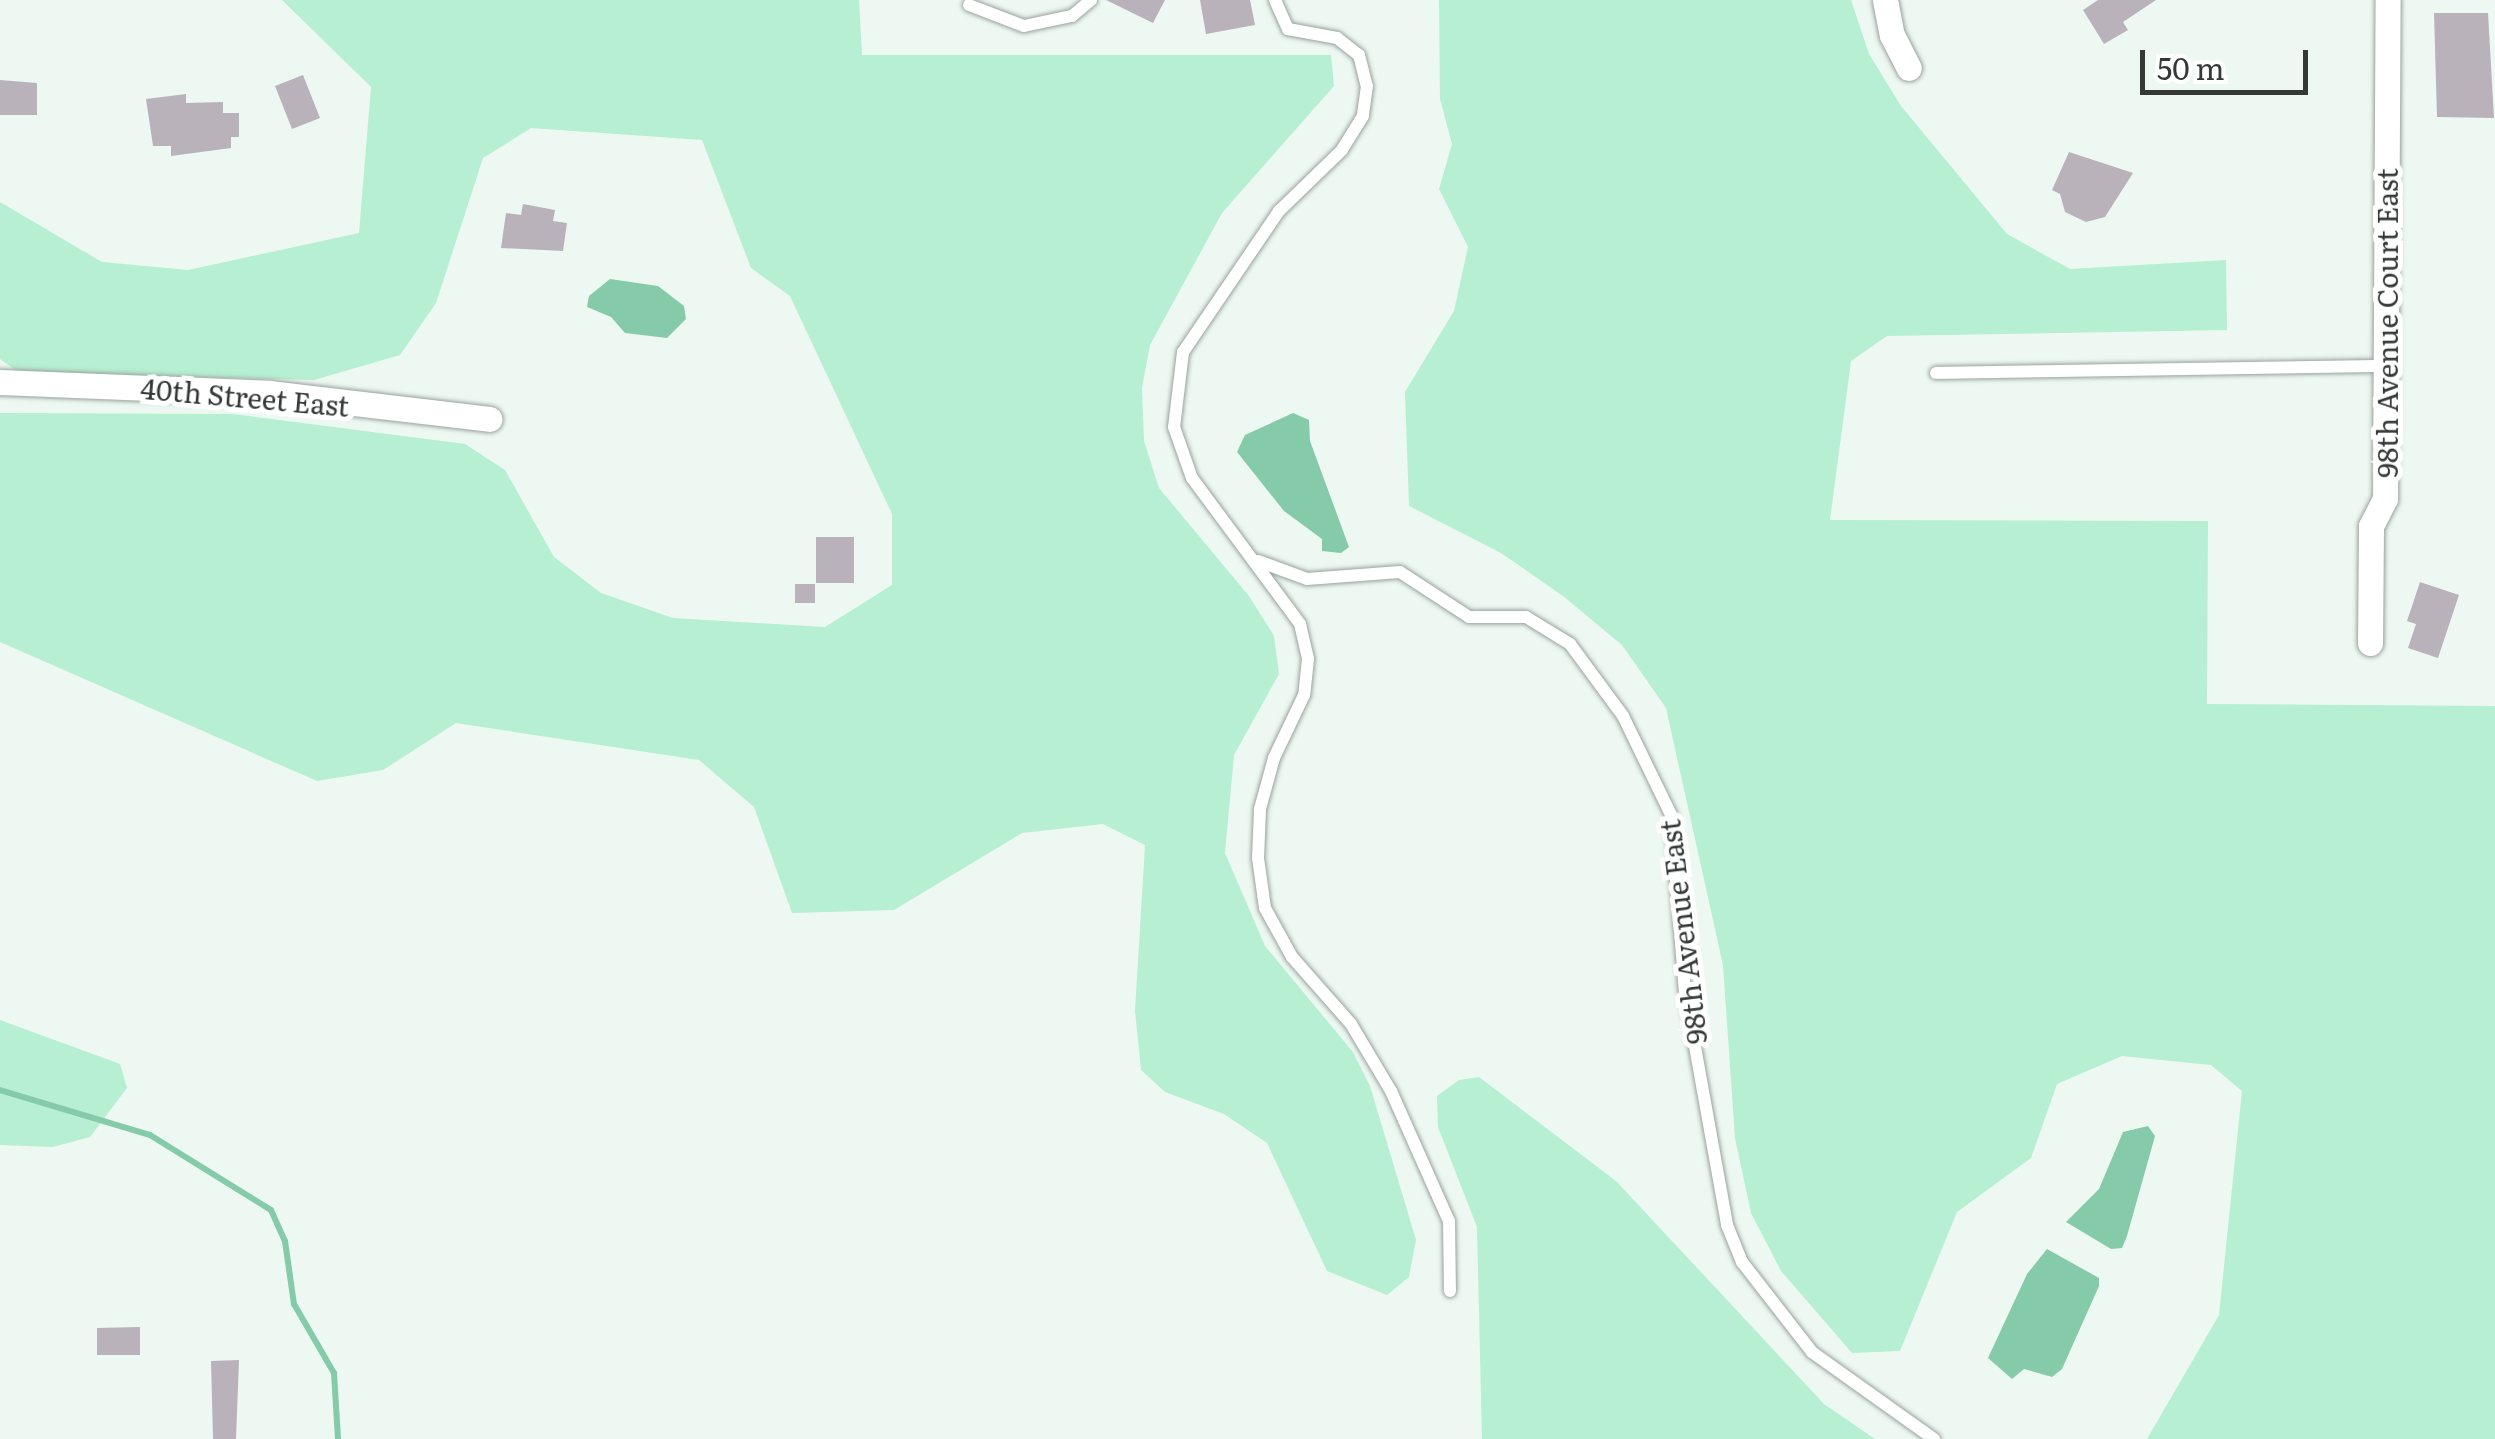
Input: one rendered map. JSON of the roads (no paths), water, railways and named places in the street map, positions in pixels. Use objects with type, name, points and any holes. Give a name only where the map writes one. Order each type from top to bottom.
[{"type":"street","points":[[1885,0],[1892,35],[1909,68]]},
{"type":"street","name":"98th Avenue Court East","points":[[2370,643],[2370,526],[2384,500],[2388,0]]},
{"type":"street","name":"40th Street East","points":[[0,382],[269,393],[489,420]]},
{"type":"lane","points":[[969,6],[1024,26],[1072,16],[1091,0]]},
{"type":"lane","points":[[1275,0],[1288,29],[1353,47],[1366,86],[1350,140],[1279,211],[1177,370],[1174,426],[1184,462],[1292,608],[1308,659],[1304,695],[1274,758],[1260,809],[1258,858],[1265,908],[1292,957],[1350,1024],[1391,1092],[1449,1221],[1450,1291]]},
{"type":"lane","points":[[1936,373],[2386,366]]},
{"type":"lane","name":"98th Avenue East","points":[[1255,560],[1308,579],[1400,572],[1469,617],[1542,621],[1570,644],[1623,716],[1670,815],[1685,991],[1728,1225],[1742,1262],[1812,1352],[1934,1439]]},
{"type":"waterway","points":[[0,1090],[150,1135],[271,1210],[285,1241],[294,1304],[334,1373],[338,1439]]}]
